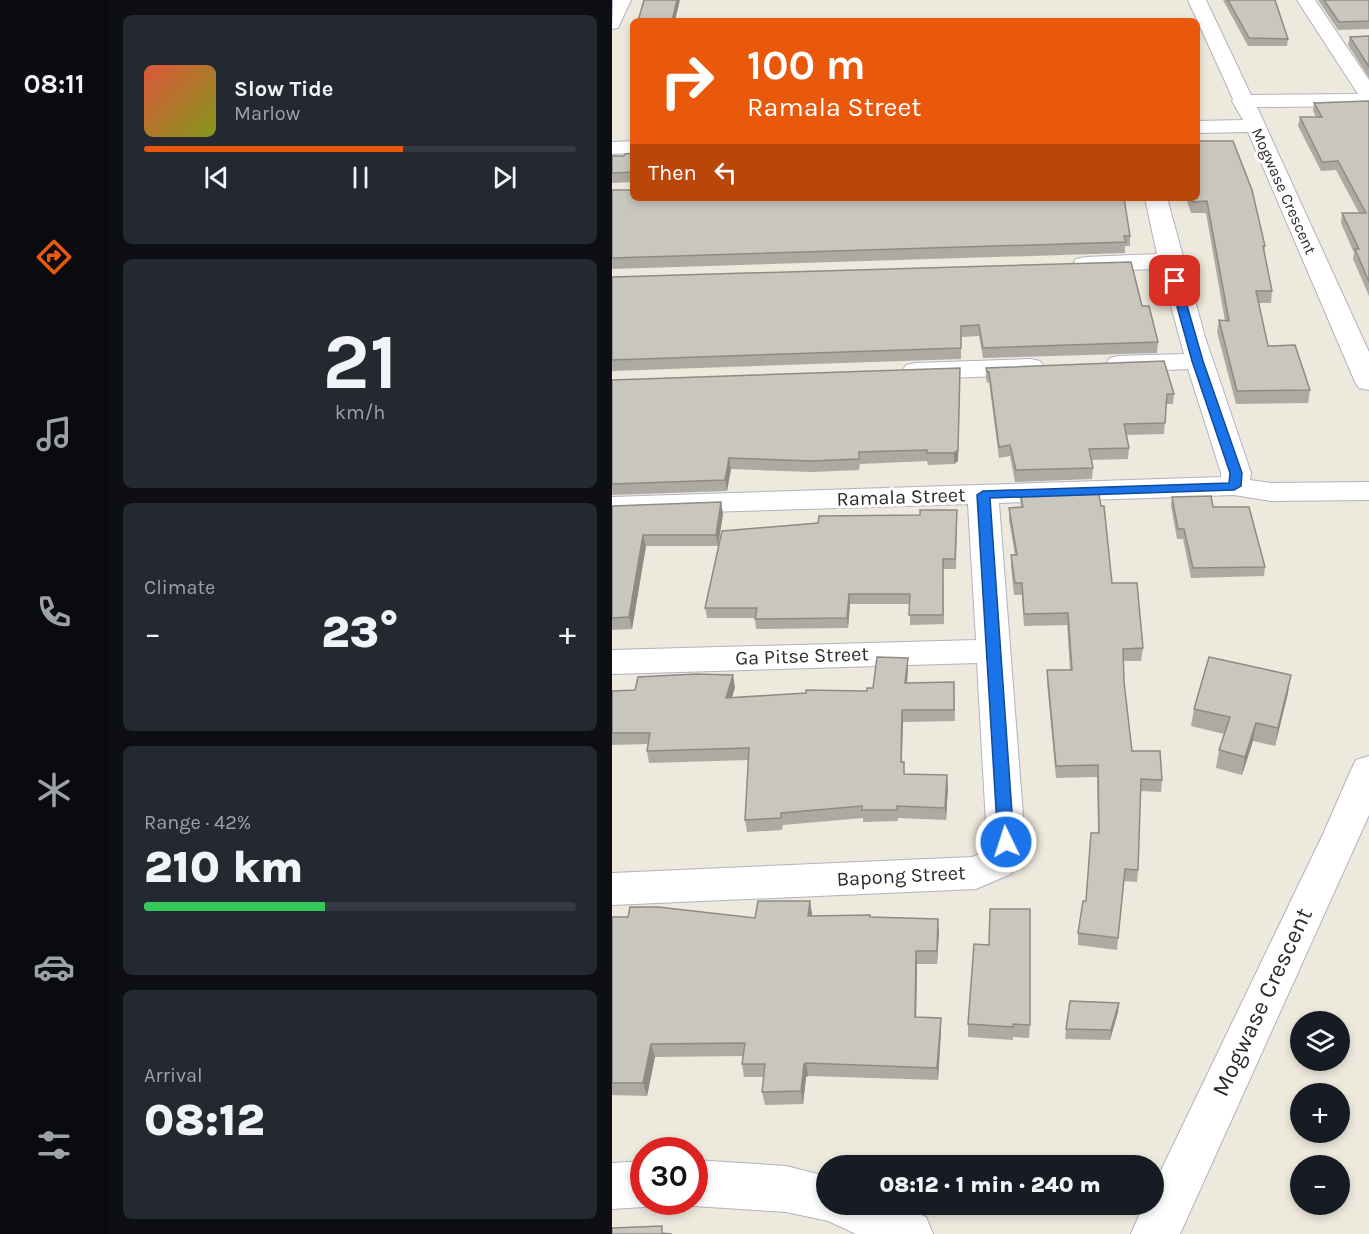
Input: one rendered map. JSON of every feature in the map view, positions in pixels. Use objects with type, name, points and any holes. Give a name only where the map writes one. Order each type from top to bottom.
[{"type":"street","points":[[612,24],[622,0]]},
{"type":"street","name":"Mogwase Crescent","points":[[1197,0],[1242,101],[1256,126],[1369,382]]},
{"type":"street","points":[[1242,101],[1369,98],[1341,37],[1306,0]]},
{"type":"street","points":[[1200,127],[1256,126]]},
{"type":"street","points":[[612,148],[630,147]]},
{"type":"street","points":[[1157,201],[1170,261],[1198,361],[1236,473],[1234,486]]},
{"type":"street","points":[[1063,264],[1170,261]]},
{"type":"street","points":[[1090,365],[1198,361]]},
{"type":"street","points":[[887,372],[1054,366]]},
{"type":"street","name":"Ramala Street","points":[[612,506],[1234,486],[1271,492],[1369,491]]},
{"type":"street","name":"Bapong Street","points":[[612,889],[976,873],[997,863],[1006,842],[983,495]]},
{"type":"street","name":"Ga Pitse Street","points":[[612,662],[992,651]]},
{"type":"street","name":"Mogwase Crescent","points":[[1155,1234],[1369,770]]},
{"type":"street","points":[[708,1184],[786,1189],[816,1196]]},
{"type":"street","points":[[612,1186],[630,1185]]},
{"type":"street","points":[[867,1215],[909,1234]]},
{"type":"building","points":[[644,0],[677,0],[673,18],[639,18]]},
{"type":"building","points":[[1228,0],[1275,0],[1288,39],[1249,38]]},
{"type":"building","points":[[1324,0],[1369,0],[1369,21],[1339,22]]},
{"type":"building","points":[[1369,36],[1369,67],[1350,37]]},
{"type":"building","points":[[1369,101],[1369,282],[1355,249],[1359,249],[1342,213],[1366,213],[1338,161],[1322,162],[1300,117],[1322,117],[1314,103]]},
{"type":"building","points":[[1200,141],[1233,141],[1252,190],[1265,246],[1263,246],[1272,291],[1256,291],[1268,346],[1295,345],[1310,390],[1237,391],[1219,320],[1229,321],[1207,201],[1192,202],[1200,201]]},
{"type":"building","points":[[630,153],[630,172],[612,173],[612,156],[624,156]]},
{"type":"building","points":[[612,190],[630,190],[630,201],[1124,201],[1130,236],[1124,236],[1126,242],[612,258]]},
{"type":"building","points":[[1131,262],[1142,306],[1149,306],[1158,342],[983,348],[979,325],[961,326],[961,348],[612,360],[612,277]]},
{"type":"building","points":[[1164,361],[1174,394],[1167,394],[1165,423],[1124,424],[1129,448],[1089,449],[1093,468],[1016,470],[1010,445],[999,447],[989,372],[986,368]]},
{"type":"building","points":[[960,368],[958,450],[954,453],[927,453],[927,450],[859,452],[859,459],[811,461],[729,458],[725,480],[612,484],[612,380]]},
{"type":"building","points":[[1098,490],[1101,506],[1104,506],[1112,583],[1137,583],[1143,648],[1123,649],[1124,682],[1132,751],[1160,751],[1162,780],[1141,779],[1138,870],[1125,869],[1118,938],[1078,933],[1083,901],[1086,901],[1091,833],[1099,833],[1098,765],[1056,766],[1047,670],[1072,670],[1068,613],[1024,614],[1022,583],[1015,583],[1011,555],[1017,555],[1009,508],[1023,507],[1020,493]]},
{"type":"building","points":[[1211,496],[1213,507],[1249,507],[1265,567],[1193,568],[1184,529],[1178,529],[1172,497]]},
{"type":"building","points":[[721,502],[716,535],[643,535],[629,617],[612,618],[612,506]]},
{"type":"building","points":[[920,510],[957,510],[955,559],[943,559],[943,615],[909,615],[910,594],[849,594],[847,618],[755,619],[757,608],[705,608],[722,531],[818,523],[819,516],[920,515]]},
{"type":"building","points":[[877,657],[908,658],[905,683],[954,682],[954,710],[902,710],[901,762],[904,762],[904,774],[947,775],[945,808],[897,806],[897,810],[862,810],[862,806],[781,813],[781,818],[745,820],[749,748],[647,751],[650,733],[612,733],[612,691],[635,690],[638,677],[733,675],[726,698],[806,693],[806,690],[867,691],[867,688],[873,688]]},
{"type":"building","points":[[1209,657],[1291,675],[1278,728],[1256,723],[1245,757],[1219,750],[1230,717],[1194,709]]},
{"type":"building","points":[[758,901],[810,901],[808,916],[870,915],[870,917],[938,919],[937,951],[916,951],[915,1017],[941,1018],[937,1068],[806,1063],[801,1091],[762,1092],[765,1064],[742,1064],[745,1043],[651,1044],[643,1083],[612,1083],[612,917],[628,917],[630,907],[658,907],[755,918]]},
{"type":"building","points":[[990,909],[1030,909],[1030,1025],[1013,1024],[1013,1027],[968,1024],[974,944],[989,945]]},
{"type":"building","points":[[1070,1001],[1119,1003],[1111,1030],[1066,1029]]},
{"type":"building","points":[[662,1226],[662,1233],[672,1234],[612,1234],[612,1228]]},
{"type":"route","points":[[1006,842],[983,495],[1234,486],[1236,473],[1198,361],[1175,281]]}]
